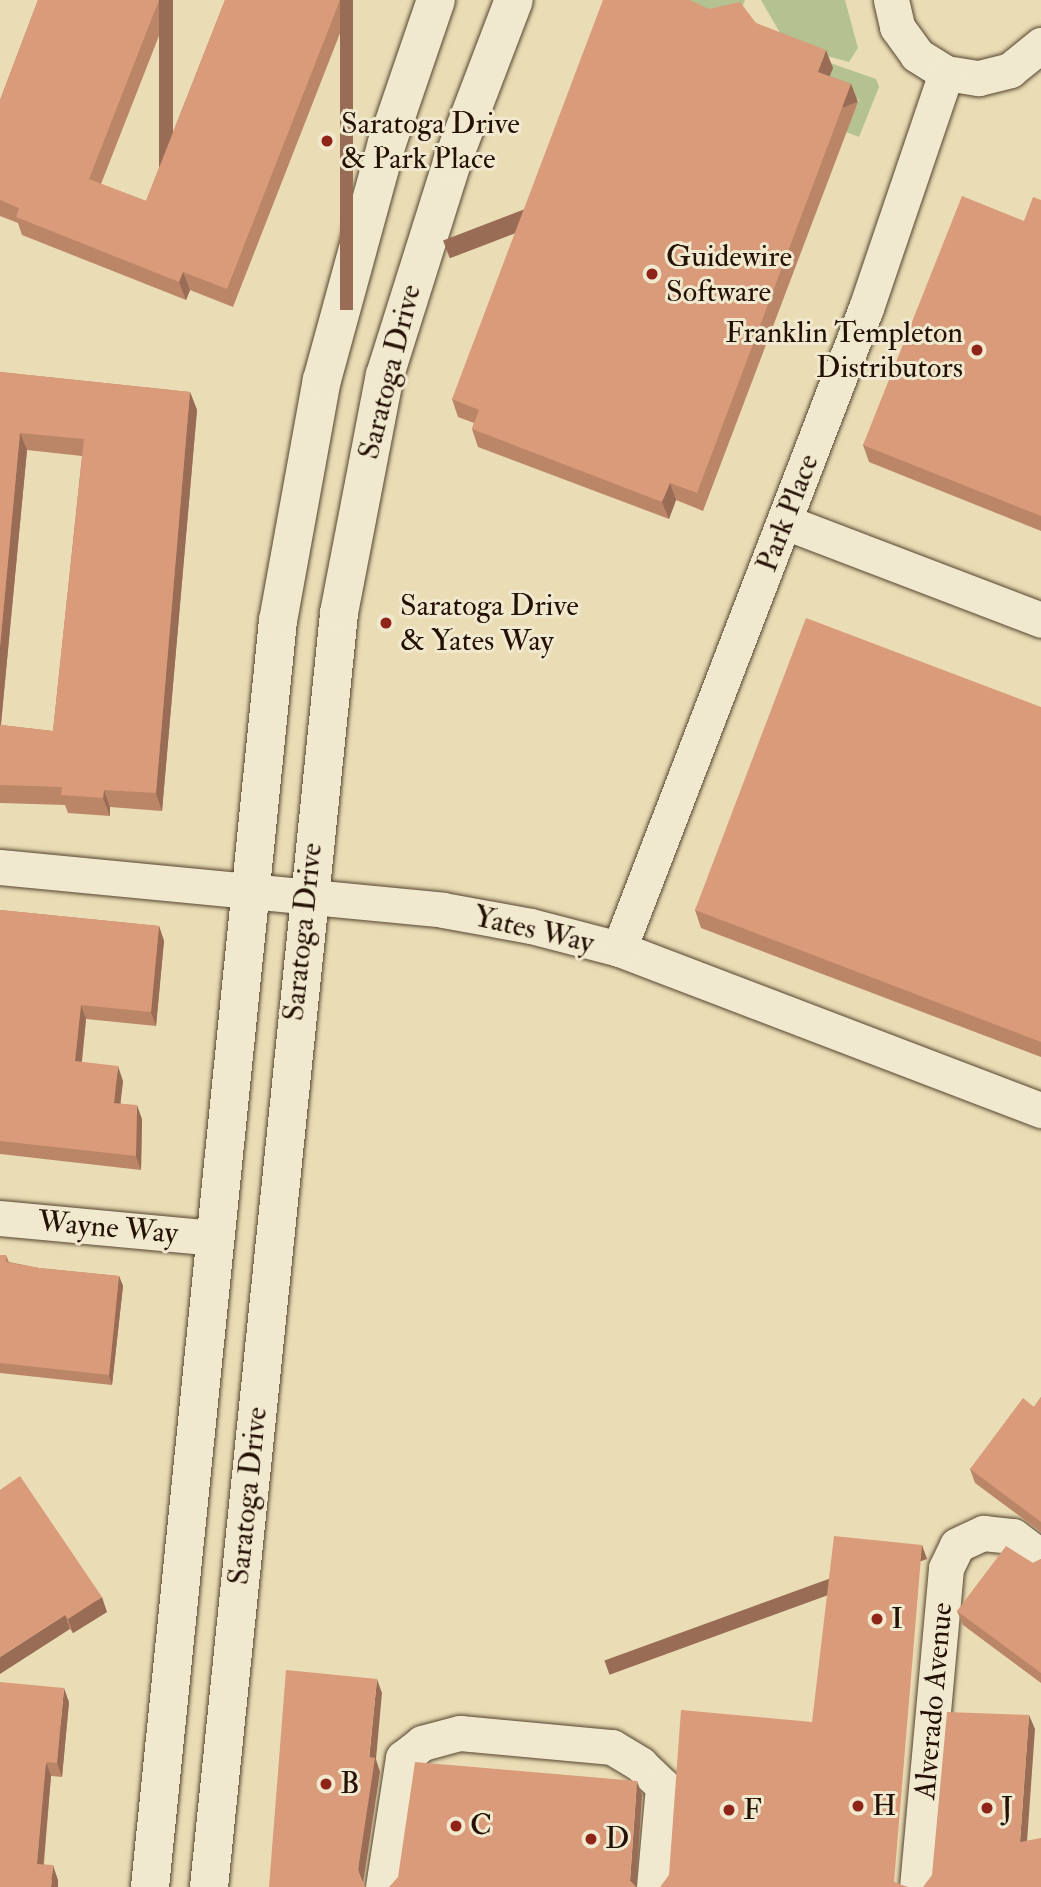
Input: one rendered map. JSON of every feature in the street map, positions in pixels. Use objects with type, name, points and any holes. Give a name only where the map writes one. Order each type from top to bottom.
[{"type":"main road","name":"Saratoga Drive","points":[[150,1887],[248,889],[278,621],[322,380],[387,144],[436,0]]},
{"type":"main road","name":"Saratoga Drive","points":[[209,1887],[307,895],[339,613],[385,374],[452,162],[514,0]]},
{"type":"street","points":[[891,0],[897,27],[917,55],[947,73],[979,78],[1010,70],[1041,45]]},
{"type":"street","name":"Park Place","points":[[619,949],[785,522],[947,73]]},
{"type":"street","points":[[785,522],[1041,620]]},
{"type":"street","name":"Yates Way","points":[[0,867],[443,910],[619,949],[1041,1110]]},
{"type":"street","name":"Wayne Way","points":[[0,1218],[215,1238]]},
{"type":"street","name":"Alverado Avenue","points":[[917,1887],[946,1568],[957,1545],[983,1533],[1013,1536],[1041,1557]]},
{"type":"street","points":[[383,1887],[402,1758],[422,1743],[460,1733],[612,1747],[663,1786],[654,1887]]},
{"type":"green space","points":[[659,0],[745,0],[738,18]]},
{"type":"green space","points":[[761,0],[845,0],[858,48],[849,62],[787,45]]},
{"type":"green space","points":[[796,51],[876,79],[879,87],[859,137],[846,132],[859,100]]},
{"type":"building","points":[[38,0],[159,0],[89,179],[146,201],[225,0],[340,0],[227,289],[183,272],[179,282],[16,217],[19,208],[0,200],[0,100]]},
{"type":"building","name":"Guidewire Software","points":[[603,0],[689,0],[709,9],[740,2],[756,23],[826,50],[818,72],[851,84],[697,493],[670,483],[662,502],[472,429],[479,410],[452,399]]},
{"type":"building","name":"Franklin Templeton Distributors","points":[[962,196],[1024,221],[1033,197],[1041,200],[1041,516],[863,445]]},
{"type":"building","points":[[0,372],[190,392],[156,793],[104,790],[103,798],[61,795],[62,787],[0,785],[0,725],[53,731],[84,439],[20,433],[0,647]]},
{"type":"building","points":[[806,618],[1041,707],[1041,1042],[695,910]]},
{"type":"building","points":[[0,910],[159,926],[151,1012],[81,1005],[75,1061],[118,1066],[114,1103],[137,1105],[136,1156],[0,1141]]},
{"type":"building","points":[[0,1255],[6,1255],[6,1262],[39,1268],[119,1276],[109,1375],[0,1363]]},
{"type":"building","points":[[1041,1397],[1041,1522],[970,1469],[1023,1398],[1034,1407]]},
{"type":"building","points":[[20,1476],[102,1597],[68,1619],[65,1615],[0,1657],[0,1490]]},
{"type":"building","points":[[834,1536],[922,1545],[894,1882],[908,1887],[660,1887],[669,1875],[681,1710],[812,1722]]},
{"type":"building","points":[[1006,1546],[1033,1563],[1041,1559],[1041,1673],[957,1611]]},
{"type":"building","name":"B","points":[[286,1670],[377,1679],[369,1757],[375,1758],[358,1870],[365,1887],[269,1887]]},
{"type":"building","points":[[0,1682],[64,1688],[57,1763],[46,1762],[37,1864],[53,1865],[51,1887],[0,1887]]},
{"type":"building","name":"J","points":[[947,1712],[1029,1715],[1020,1842],[1041,1838],[1041,1887],[923,1887],[932,1875]]},
{"type":"building","points":[[415,1762],[637,1781],[630,1881],[636,1887],[389,1887],[398,1877]]},
{"type":"place","name":"Saratoga Drive & Park Place","points":[[327,141]]},
{"type":"place","name":"Guidewire Software","points":[[652,274]]},
{"type":"place","name":"Franklin Templeton Distributors","points":[[977,350]]},
{"type":"place","name":"Saratoga Drive & Yates Way","points":[[386,623]]},
{"type":"place","name":"I","points":[[877,1619]]},
{"type":"place","name":"B","points":[[326,1784]]},
{"type":"place","name":"H","points":[[858,1806]]},
{"type":"place","name":"J","points":[[987,1808]]},
{"type":"place","name":"F","points":[[729,1810]]},
{"type":"place","name":"C","points":[[456,1826]]},
{"type":"place","name":"D","points":[[591,1839]]}]
